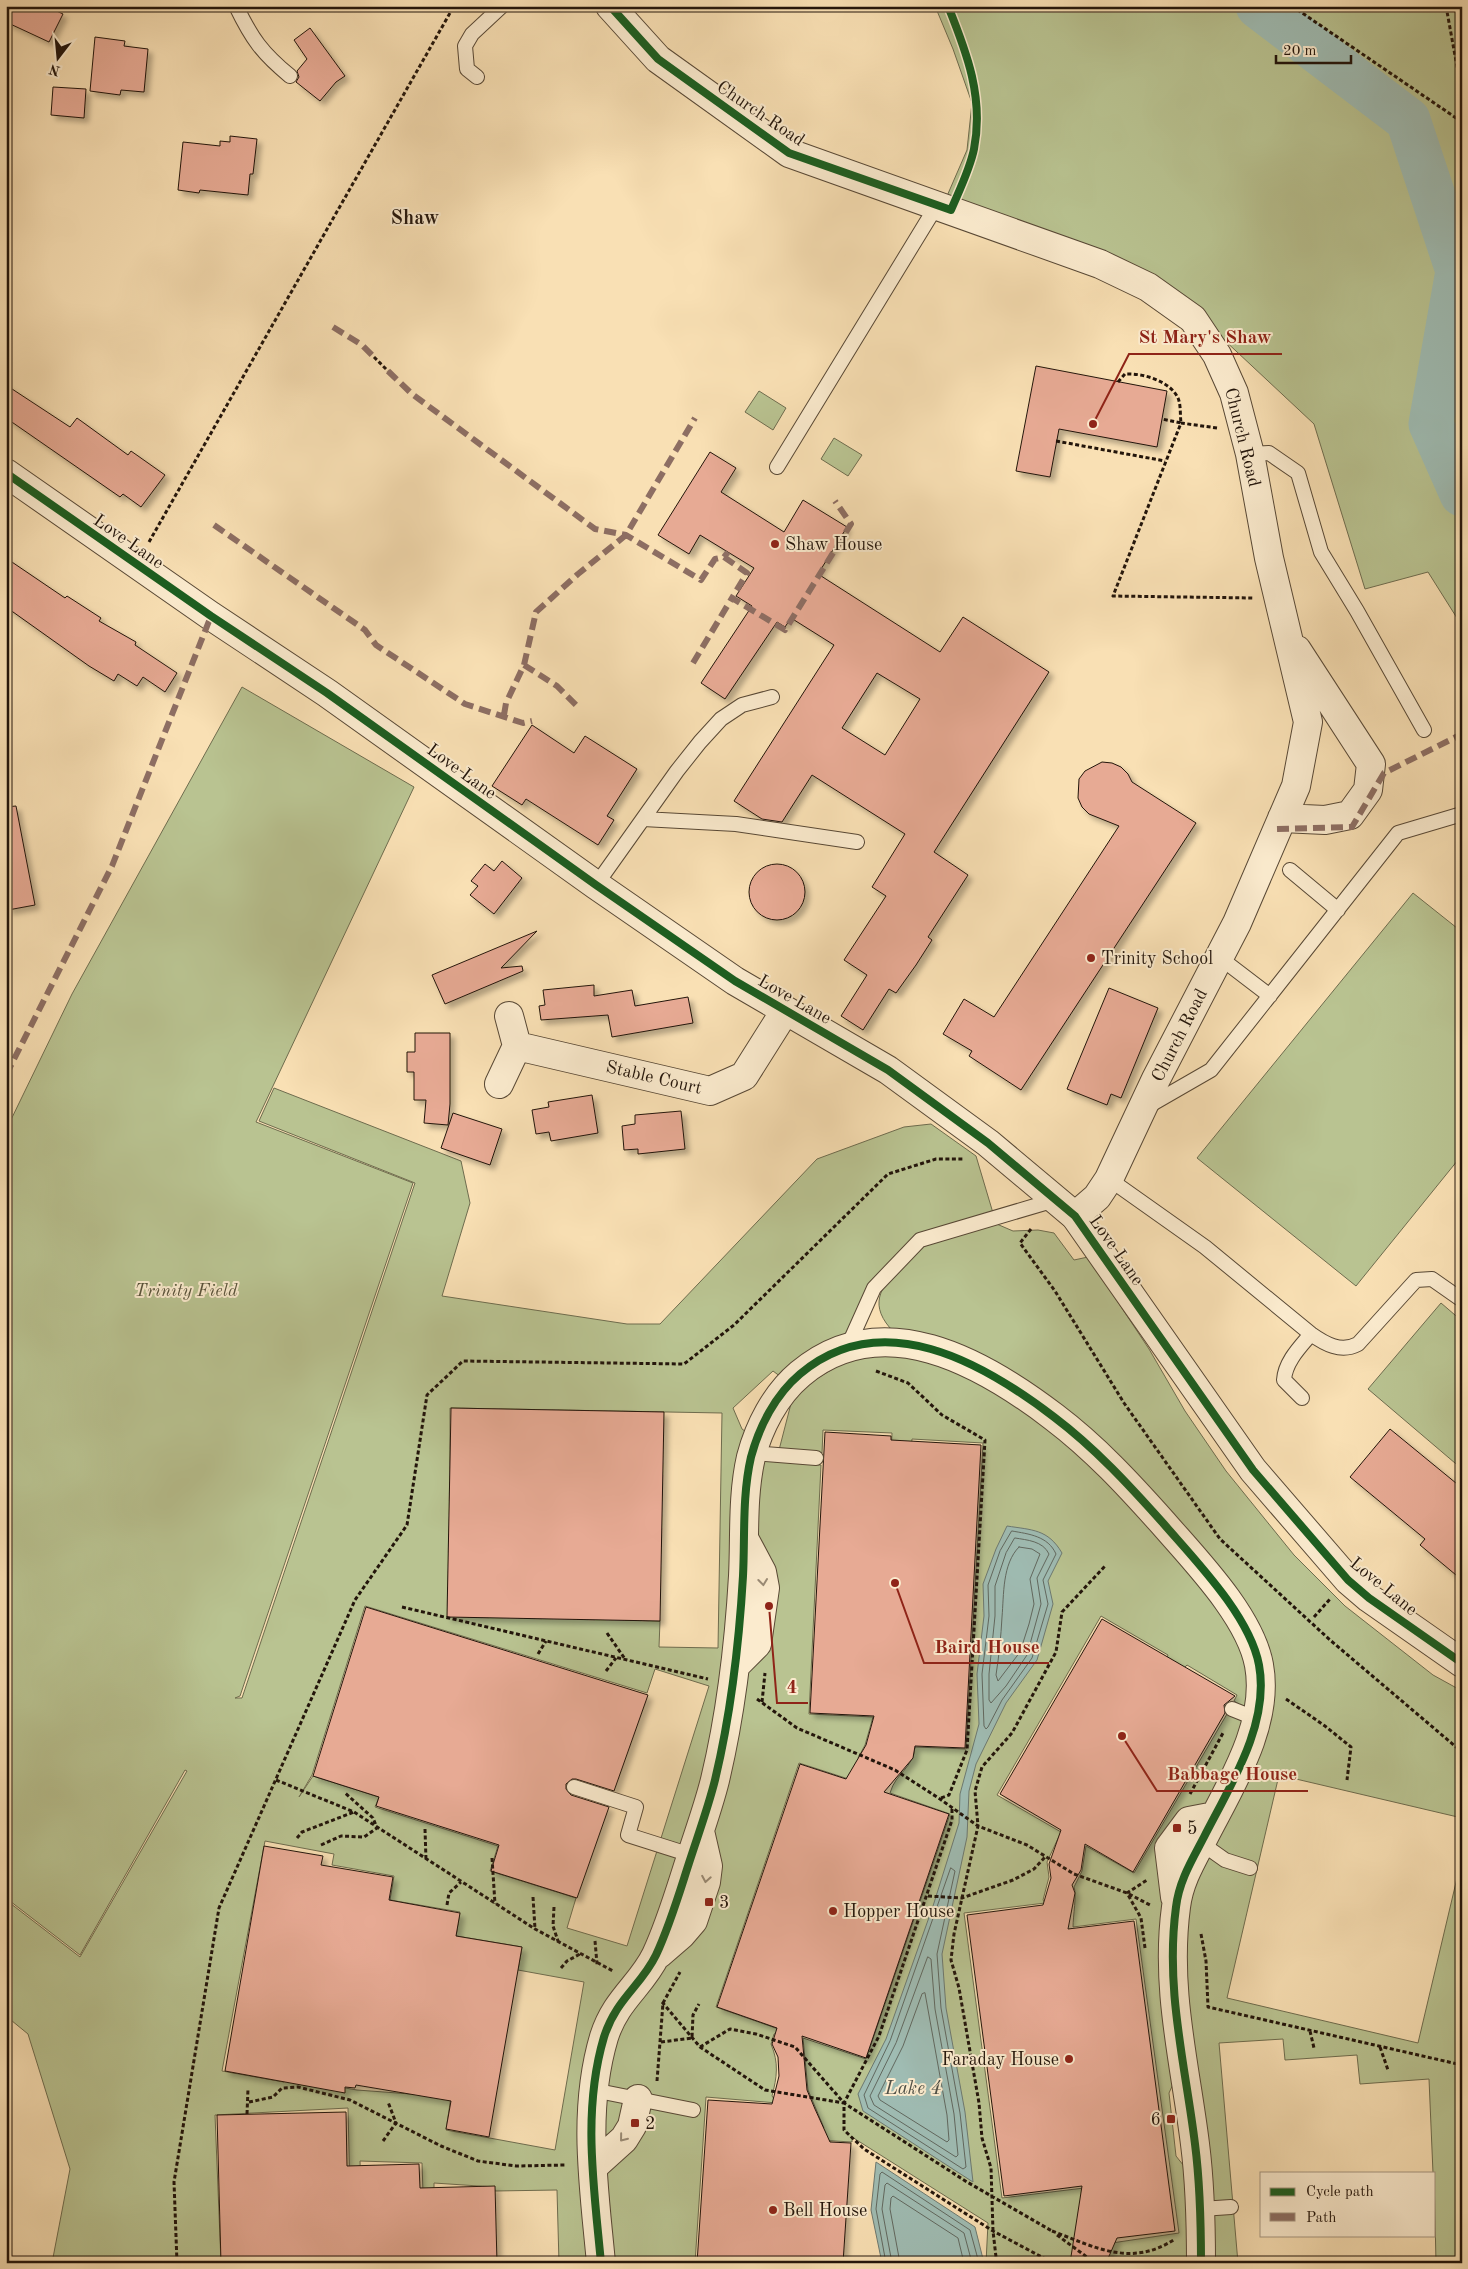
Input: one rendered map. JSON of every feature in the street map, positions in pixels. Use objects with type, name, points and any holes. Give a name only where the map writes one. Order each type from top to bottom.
[{"type":"street","name":"Church Road","points":[[610,6],[658,59],[789,153],[1100,264],[1148,287],[1193,319],[1218,355],[1234,393],[1247,443],[1278,599],[1308,722],[1296,786],[1237,923],[1141,1110],[1109,1179],[1096,1197],[1065,1208]]},
{"type":"street","name":"Love Lane","points":[[6,473],[211,616],[328,693],[596,885],[735,981],[888,1070],[1007,1158],[1065,1208],[1253,1470],[1348,1580],[1369,1598],[1462,1663]]},
{"type":"street","name":"Church Road","points":[[1282,818],[1325,820],[1350,815],[1368,790],[1371,764],[1287,634]]},
{"type":"street","name":"Stable Court","points":[[516,1046],[710,1091],[744,1076],[786,1010]]},
{"type":"street","points":[[499,1084],[516,1046],[509,1016]]},
{"type":"street","points":[[601,2263],[583,2166],[590,2120],[589,2081],[613,2014],[655,1957],[695,1843],[719,1760],[735,1674],[744,1538],[737,1495],[764,1422],[788,1384],[826,1356],[848,1346],[889,1342],[909,1343],[946,1354],[986,1371],[1014,1387],[1070,1429],[1106,1462],[1190,1553],[1236,1613],[1257,1652],[1263,1690],[1244,1714],[1241,1766],[1187,1869],[1176,1910],[1173,1941],[1175,2021],[1196,2147],[1199,2179],[1201,2263]]},
{"type":"street","points":[[1176,1910],[1169,1848],[1189,1821],[1214,1816]]},
{"type":"street","points":[[583,2166],[624,2139],[644,2100]]},
{"type":"lane","points":[[236,6],[249,33],[260,49],[290,76]]},
{"type":"lane","points":[[477,77],[467,69],[465,46],[472,34],[502,6]]},
{"type":"lane","points":[[777,467],[937,205]]},
{"type":"lane","points":[[1247,443],[1269,453],[1298,473],[1321,552],[1358,611],[1424,730]]},
{"type":"lane","points":[[596,885],[700,742],[721,719],[742,705],[772,697]]},
{"type":"lane","points":[[1141,1110],[1211,1070],[1398,833],[1462,814]]},
{"type":"lane","points":[[643,819],[736,824],[857,842]]},
{"type":"lane","points":[[1290,870],[1338,910]]},
{"type":"lane","points":[[1219,957],[1270,996]]},
{"type":"lane","points":[[1109,1179],[1206,1247],[1310,1334],[1340,1348],[1351,1348],[1368,1334],[1416,1280],[1432,1279],[1462,1300]]},
{"type":"lane","points":[[848,1346],[874,1288],[920,1240],[1065,1208]]},
{"type":"lane","points":[[1302,1398],[1284,1380],[1284,1373],[1293,1356],[1310,1334]]},
{"type":"lane","points":[[752,1453],[816,1458]]},
{"type":"lane","points":[[574,1787],[636,1807],[628,1836],[695,1843]]},
{"type":"lane","points":[[1201,1843],[1225,1860],[1250,1868]]},
{"type":"lane","points":[[589,2081],[644,2100],[693,2110]]},
{"type":"lane","points":[[1201,2209],[1231,2207]]},
{"type":"path","points":[[136,564],[454,6]]},
{"type":"path","points":[[1292,6],[1462,122]]},
{"type":"path","points":[[1446,6],[1462,94]]},
{"type":"path","points":[[374,357],[388,371]]},
{"type":"path","points":[[1118,382],[1126,374],[1136,374],[1155,379],[1173,389],[1179,400],[1180,422],[1113,596],[1278,599]]},
{"type":"path","points":[[1162,419],[1180,422],[1247,443]]},
{"type":"path","points":[[1056,441],[1166,461]]},
{"type":"path","points":[[177,2263],[174,2182],[219,1908],[355,1600],[407,1525],[427,1395],[463,1361],[684,1364],[734,1325],[888,1174],[936,1159],[1007,1158]]},
{"type":"path","points":[[1065,1208],[1020,1243],[1055,1291],[1124,1403],[1220,1539],[1330,1640],[1462,1752]]},
{"type":"path","points":[[848,1346],[860,1365],[908,1383],[942,1415],[985,1440],[967,1750],[949,1795],[940,1799]]},
{"type":"path","points":[[994,2263],[996,2257],[992,2230],[991,2168],[982,2138],[979,2103],[959,1988],[951,1960],[961,1898],[978,1826],[975,1791],[982,1766],[1012,1733],[1056,1652],[1062,1612],[1106,1565]]},
{"type":"path","points":[[402,1607],[625,1660],[735,1674],[762,1702],[797,1728],[895,1770],[978,1826],[1027,1845],[1074,1874],[1176,1910],[1201,1930],[1206,1962],[1208,2007],[1462,2065]]},
{"type":"path","points":[[607,1633],[625,1660]]},
{"type":"path","points":[[538,1654],[546,1641]]},
{"type":"path","points":[[606,1671],[616,1658]]},
{"type":"path","points":[[1262,1683],[1325,1726],[1351,1747],[1347,1780]]},
{"type":"path","points":[[276,1780],[354,1812],[495,1904],[558,1942],[597,1964],[637,1981],[663,2003],[700,2047],[765,2090],[844,2103]]},
{"type":"path","points":[[344,1792],[373,1818],[377,1828]]},
{"type":"path","points":[[952,1808],[952,1820],[928,1896],[879,2036],[844,2103],[844,2130],[864,2149],[992,2230],[1052,2263]]},
{"type":"path","points":[[297,1838],[302,1832],[354,1812]]},
{"type":"path","points":[[321,1845],[341,1836],[364,1837],[377,1828]]},
{"type":"path","points":[[425,1829],[426,1860]]},
{"type":"path","points":[[928,1896],[961,1898],[1013,1880],[1034,1868],[1045,1857]]},
{"type":"path","points":[[492,1858],[495,1904]]},
{"type":"path","points":[[447,1905],[449,1893],[461,1882]]},
{"type":"path","points":[[533,1897],[535,1928]]},
{"type":"path","points":[[554,1907],[553,1926],[558,1942]]},
{"type":"path","points":[[595,1941],[597,1964]]},
{"type":"path","points":[[561,1968],[567,1961],[580,1954]]},
{"type":"path","points":[[644,2100],[658,2079],[663,2003],[684,1966]]},
{"type":"path","points":[[692,2038],[693,2016],[699,2004]]},
{"type":"path","points":[[700,2047],[730,2029],[756,2034],[795,2047],[844,2103],[967,2182],[1052,2231],[1095,2263]]},
{"type":"path","points":[[1310,2031],[1314,2048]]},
{"type":"path","points":[[660,2042],[692,2038]]},
{"type":"path","points":[[1380,2047],[1388,2070]]},
{"type":"path","points":[[249,2102],[273,2097],[282,2088],[298,2087],[350,2100],[441,2146],[478,2161],[516,2166],[583,2166]]},
{"type":"path","points":[[248,2089],[248,2114]]},
{"type":"path","points":[[388,2102],[396,2123]]},
{"type":"path","points":[[383,2141],[396,2123]]},
{"type":"green space","points":[[935,6],[1462,6],[1462,626],[1428,572],[1365,589],[1314,424],[1159,279],[947,196],[967,150],[972,103]]},
{"type":"green space","points":[[759,391],[786,408],[773,430],[745,412]]},
{"type":"green space","points":[[834,438],[862,455],[848,476],[821,459]]},
{"type":"green space","name":"Trinity Field","points":[[242,687],[414,787],[256,1122],[413,1183],[240,1696],[235,1698],[242,1698],[415,1183],[259,1121],[274,1088],[461,1161],[470,1203],[442,1296],[627,1324],[660,1324],[817,1159],[904,1127],[931,1124],[976,1156],[993,1213],[917,1238],[844,1342],[785,1380],[773,1371],[733,1408],[742,1429],[756,1439],[744,1505],[699,1830],[603,2036],[600,2263],[559,2263],[557,2190],[495,2191],[494,2187],[434,2183],[434,2192],[423,2193],[422,2163],[360,2161],[361,2194],[350,2194],[348,2108],[215,2115],[221,2263],[52,2263],[70,2169],[28,2034],[6,2016],[6,1900],[80,1957],[187,1771],[185,1770],[80,1955],[6,1898],[6,1130],[72,994]],"holes":[[[450,1408],[722,1413],[718,1648],[659,1647],[660,1621],[450,1615]],[[365,1606],[647,1693],[655,1669],[709,1686],[627,1946],[567,1928],[576,1898],[490,1871],[498,1846],[375,1807],[379,1797],[313,1776],[299,1797],[312,1775]],[[265,1841],[334,1854],[332,1865],[394,1876],[390,1900],[460,1912],[456,1936],[522,1947],[518,1970],[584,1982],[555,2150],[446,2130],[451,2097],[357,2090],[285,2078],[284,2082],[222,2071]]]},
{"type":"green space","points":[[1413,893],[1462,932],[1462,1155],[1356,1286],[1197,1158]]},
{"type":"green space","points":[[992,1222],[1013,1231],[1038,1230],[1054,1233],[1074,1260],[1088,1257],[1149,1349],[1185,1411],[1226,1471],[1294,1555],[1345,1606],[1433,1675],[1462,1691],[1462,1818],[1279,1775],[1227,1998],[1418,2043],[1462,1857],[1462,2263],[1436,2263],[1436,2172],[1433,2172],[1429,2079],[1360,2084],[1357,2055],[1285,2060],[1283,2039],[1219,2043],[1238,2263],[1203,2263],[1175,1940],[1262,1669],[1109,1458],[890,1328],[883,1318],[879,1301],[885,1285],[917,1246],[938,1237]]},
{"type":"green space","points":[[1441,1303],[1462,1321],[1462,1469],[1368,1389]]},
{"type":"green space","points":[[868,1348],[949,1361],[1103,1464],[1255,1653],[1246,1706],[1243,1707],[1234,1701],[1237,1695],[1187,1665],[1184,1668],[1167,1658],[1168,1655],[1101,1616],[997,1795],[1061,1832],[1047,1862],[1049,1877],[1043,1900],[1045,1903],[964,1913],[1002,2198],[1084,2188],[1078,2263],[986,2263],[988,2223],[852,2137],[852,2142],[799,2139],[803,2129],[824,2128],[808,2090],[803,2038],[866,2059],[950,1814],[890,1793],[896,1780],[911,1761],[915,1747],[966,1749],[983,1443],[912,1439],[909,1477],[890,1477],[892,1433],[823,1430],[822,1453],[779,1450],[794,1392]]},
{"type":"green space","points":[[753,1460],[821,1465],[809,1714],[873,1717],[865,1745],[858,1758],[863,1762],[864,1784],[799,1763],[716,2007],[787,2032],[774,2034],[771,2044],[776,2070],[772,2096],[777,2103],[706,2097],[695,2263],[603,2263],[593,2094],[702,1831],[755,1553]]},
{"type":"green space","points":[[1227,1714],[1253,1726],[1234,1779],[1189,1820],[1182,2064],[1169,2093],[1176,2156],[1195,2180],[1197,2263],[1098,2263],[1105,2244],[1179,2233],[1136,1919],[1073,1927],[1074,1887],[1082,1871],[1086,1846],[1134,1873]]},
{"type":"water","name":"Lake 4","points":[[1007,1526],[1039,1532],[1051,1539],[1062,1553],[1048,1581],[1053,1604],[1037,1660],[1006,1703],[976,1764],[969,1791],[967,1837],[942,1954],[946,2008],[965,2112],[973,2182],[863,2111],[858,2094],[886,2039],[933,1906],[959,1823],[960,1794],[979,1724],[977,1674],[984,1616],[983,1584]]},
{"type":"water","points":[[876,2162],[975,2227],[984,2263],[882,2263],[871,2210]]},
{"type":"building","points":[[6,6],[46,6],[63,14],[49,42],[6,22]]},
{"type":"building","points":[[310,28],[345,76],[336,82],[320,101],[296,82],[299,77],[297,71],[307,59],[294,40]]},
{"type":"building","points":[[95,37],[125,41],[124,46],[148,49],[144,92],[121,90],[120,95],[90,91]]},
{"type":"building","points":[[53,87],[86,89],[84,118],[51,115]]},
{"type":"building","points":[[230,136],[257,139],[253,174],[250,174],[248,195],[200,190],[199,193],[178,190],[183,142],[220,146],[220,141],[230,142]]},
{"type":"building","points":[[1036,366],[1167,391],[1157,447],[1059,429],[1050,477],[1016,471]]},
{"type":"building","points":[[6,385],[70,427],[77,418],[128,455],[131,451],[165,475],[141,507],[123,494],[120,497],[6,418]]},
{"type":"building","points":[[710,452],[736,468],[721,492],[784,532],[803,500],[847,527],[818,574],[940,652],[963,617],[1049,672],[934,852],[968,875],[928,937],[932,940],[916,965],[896,993],[889,989],[863,1030],[841,1016],[867,975],[844,960],[886,896],[872,887],[905,834],[812,775],[782,822],[762,819],[734,801],[834,645],[791,618],[785,627],[777,622],[725,699],[701,683],[752,606],[736,596],[754,568],[700,535],[689,554],[658,535]],"holes":[[[877,673],[920,699],[885,755],[842,728]]]},
{"type":"building","points":[[6,558],[65,598],[67,596],[101,618],[99,621],[136,642],[135,645],[177,673],[165,692],[143,677],[137,686],[118,674],[114,681],[89,666],[6,607]]},
{"type":"building","points":[[532,725],[574,753],[585,736],[637,769],[607,816],[614,820],[598,845],[526,799],[522,805],[492,786]]},
{"type":"building","points":[[1102,762],[1112,763],[1121,767],[1128,774],[1132,782],[1196,823],[1021,1090],[969,1056],[972,1051],[943,1034],[964,999],[994,1017],[1119,826],[1089,814],[1082,807],[1078,798],[1079,779],[1085,771]]},
{"type":"building","points":[[16,806],[35,905],[8,910],[6,898],[6,807]]},
{"type":"building","points":[[502,861],[522,878],[494,914],[470,895],[478,886],[471,881],[485,864],[494,871]]},
{"type":"building","points":[[771,864],[783,864],[797,872],[805,886],[803,903],[797,912],[783,920],[771,920],[761,915],[754,908],[749,898],[749,886],[754,876],[761,869]]},
{"type":"building","points":[[537,931],[501,968],[522,966],[523,971],[445,1004],[432,975]]},
{"type":"building","points":[[594,985],[594,996],[632,990],[635,1006],[688,997],[693,1023],[612,1037],[608,1015],[541,1020],[539,1006],[545,1005],[543,990]]},
{"type":"building","points":[[1109,988],[1158,1008],[1121,1098],[1111,1094],[1107,1105],[1067,1089]]},
{"type":"building","points":[[415,1033],[450,1033],[450,1104],[448,1125],[424,1123],[426,1100],[414,1100],[414,1072],[407,1072],[407,1052],[415,1052]]},
{"type":"building","points":[[592,1095],[598,1133],[551,1141],[549,1132],[536,1134],[532,1110],[549,1107],[548,1102]]},
{"type":"building","points":[[681,1111],[685,1149],[638,1154],[638,1149],[624,1150],[622,1126],[635,1124],[635,1115]]},
{"type":"building","points":[[453,1113],[502,1129],[490,1165],[441,1148]]},
{"type":"building","points":[[451,1408],[664,1412],[660,1621],[447,1617]]},
{"type":"building","points":[[1390,1429],[1462,1488],[1462,1580],[1420,1545],[1425,1539],[1350,1477]]},
{"type":"building","points":[[825,1432],[891,1436],[891,1440],[981,1445],[965,1748],[915,1746],[913,1758],[884,1792],[949,1814],[866,2058],[802,2036],[807,2090],[830,2142],[851,2143],[843,2263],[697,2263],[708,2100],[772,2104],[779,2076],[778,2057],[772,2044],[777,2028],[717,2007],[800,1764],[846,1779],[866,1745],[874,1716],[810,1713]]},
{"type":"building","points":[[366,1607],[648,1695],[614,1791],[576,1779],[572,1779],[566,1784],[566,1789],[571,1795],[609,1807],[577,1898],[491,1871],[499,1845],[376,1806],[379,1797],[313,1776]]},
{"type":"building","points":[[1102,1619],[1235,1696],[1224,1705],[1225,1713],[1133,1872],[1085,1844],[1081,1870],[1072,1885],[1075,1893],[1068,1929],[1134,1921],[1175,2231],[1117,2238],[1106,2263],[1070,2263],[1082,2186],[1004,2196],[967,1915],[1043,1905],[1051,1878],[1049,1864],[1061,1830],[1000,1794]]},
{"type":"building","points":[[264,1846],[323,1856],[321,1865],[393,1877],[389,1900],[460,1913],[456,1936],[522,1947],[489,2137],[446,2129],[451,2101],[356,2085],[355,2088],[345,2087],[345,2093],[225,2071]]},
{"type":"building","points":[[346,2112],[347,2166],[419,2164],[420,2188],[495,2186],[497,2263],[221,2263],[217,2115]]},
{"type":"waterway","points":[[1258,6],[1408,120],[1458,271],[1431,424],[1462,494]]},
{"type":"marked path","points":[[333,327],[362,345],[374,357]]},
{"type":"marked path","points":[[388,371],[412,394],[595,529],[626,535],[701,580],[715,559],[724,557],[728,552]]},
{"type":"marked path","points":[[524,665],[536,612],[578,574],[626,535],[695,418]]},
{"type":"marked path","points":[[724,557],[747,573],[732,598],[785,630],[851,524],[835,501]]},
{"type":"marked path","points":[[214,525],[365,630],[376,645],[465,704],[523,723],[532,721]]},
{"type":"marked path","points":[[693,663],[732,598]]},
{"type":"marked path","points":[[6,1075],[112,866],[211,616]]},
{"type":"marked path","points":[[504,715],[506,703],[524,665],[557,686],[576,705]]},
{"type":"marked path","points":[[1277,829],[1352,827],[1384,773],[1462,734]]},
{"type":"cycle path","points":[[610,6],[658,59],[789,153],[951,210],[972,157],[977,130],[977,112],[972,76],[948,6]]},
{"type":"cycle path","points":[[6,473],[211,616],[327,693],[596,885],[735,981],[888,1070],[988,1143],[1075,1216],[1253,1470],[1348,1580],[1369,1598],[1462,1663]]},
{"type":"cycle path","points":[[601,2263],[592,2149],[593,2093],[597,2065],[609,2024],[622,2003],[650,1966],[661,1944],[678,1898],[715,1780],[726,1730],[737,1653],[743,1576],[746,1487],[754,1446],[769,1412],[791,1382],[800,1374],[832,1354],[864,1344],[897,1343],[931,1349],[964,1361],[995,1377],[1026,1397],[1069,1429],[1098,1454],[1124,1481],[1205,1571],[1233,1608],[1254,1646],[1259,1665],[1261,1687],[1259,1710],[1253,1732],[1236,1776],[1183,1879],[1176,1907],[1173,1937],[1173,1967],[1178,2026],[1198,2173],[1201,2263]]},
{"type":"place","name":"St Mary's Shaw","points":[[1093,424]]},
{"type":"place","name":"Shaw House","points":[[775,544]]},
{"type":"place","name":"Trinity School","points":[[1091,958]]},
{"type":"place","name":"Baird House","points":[[895,1583]]},
{"type":"place","name":"4","points":[[769,1606]]},
{"type":"place","name":"Babbage House","points":[[1122,1736]]},
{"type":"place","name":"5","points":[[1177,1828]]},
{"type":"place","name":"3","points":[[709,1902]]},
{"type":"place","name":"Hopper House","points":[[833,1911]]},
{"type":"place","name":"Faraday House","points":[[1069,2059]]},
{"type":"place","name":"6","points":[[1171,2119]]},
{"type":"place","name":"2","points":[[635,2123]]},
{"type":"place","name":"Bell House","points":[[773,2210]]},
{"type":"district","name":"Shaw","points":[[415,217]]}]
